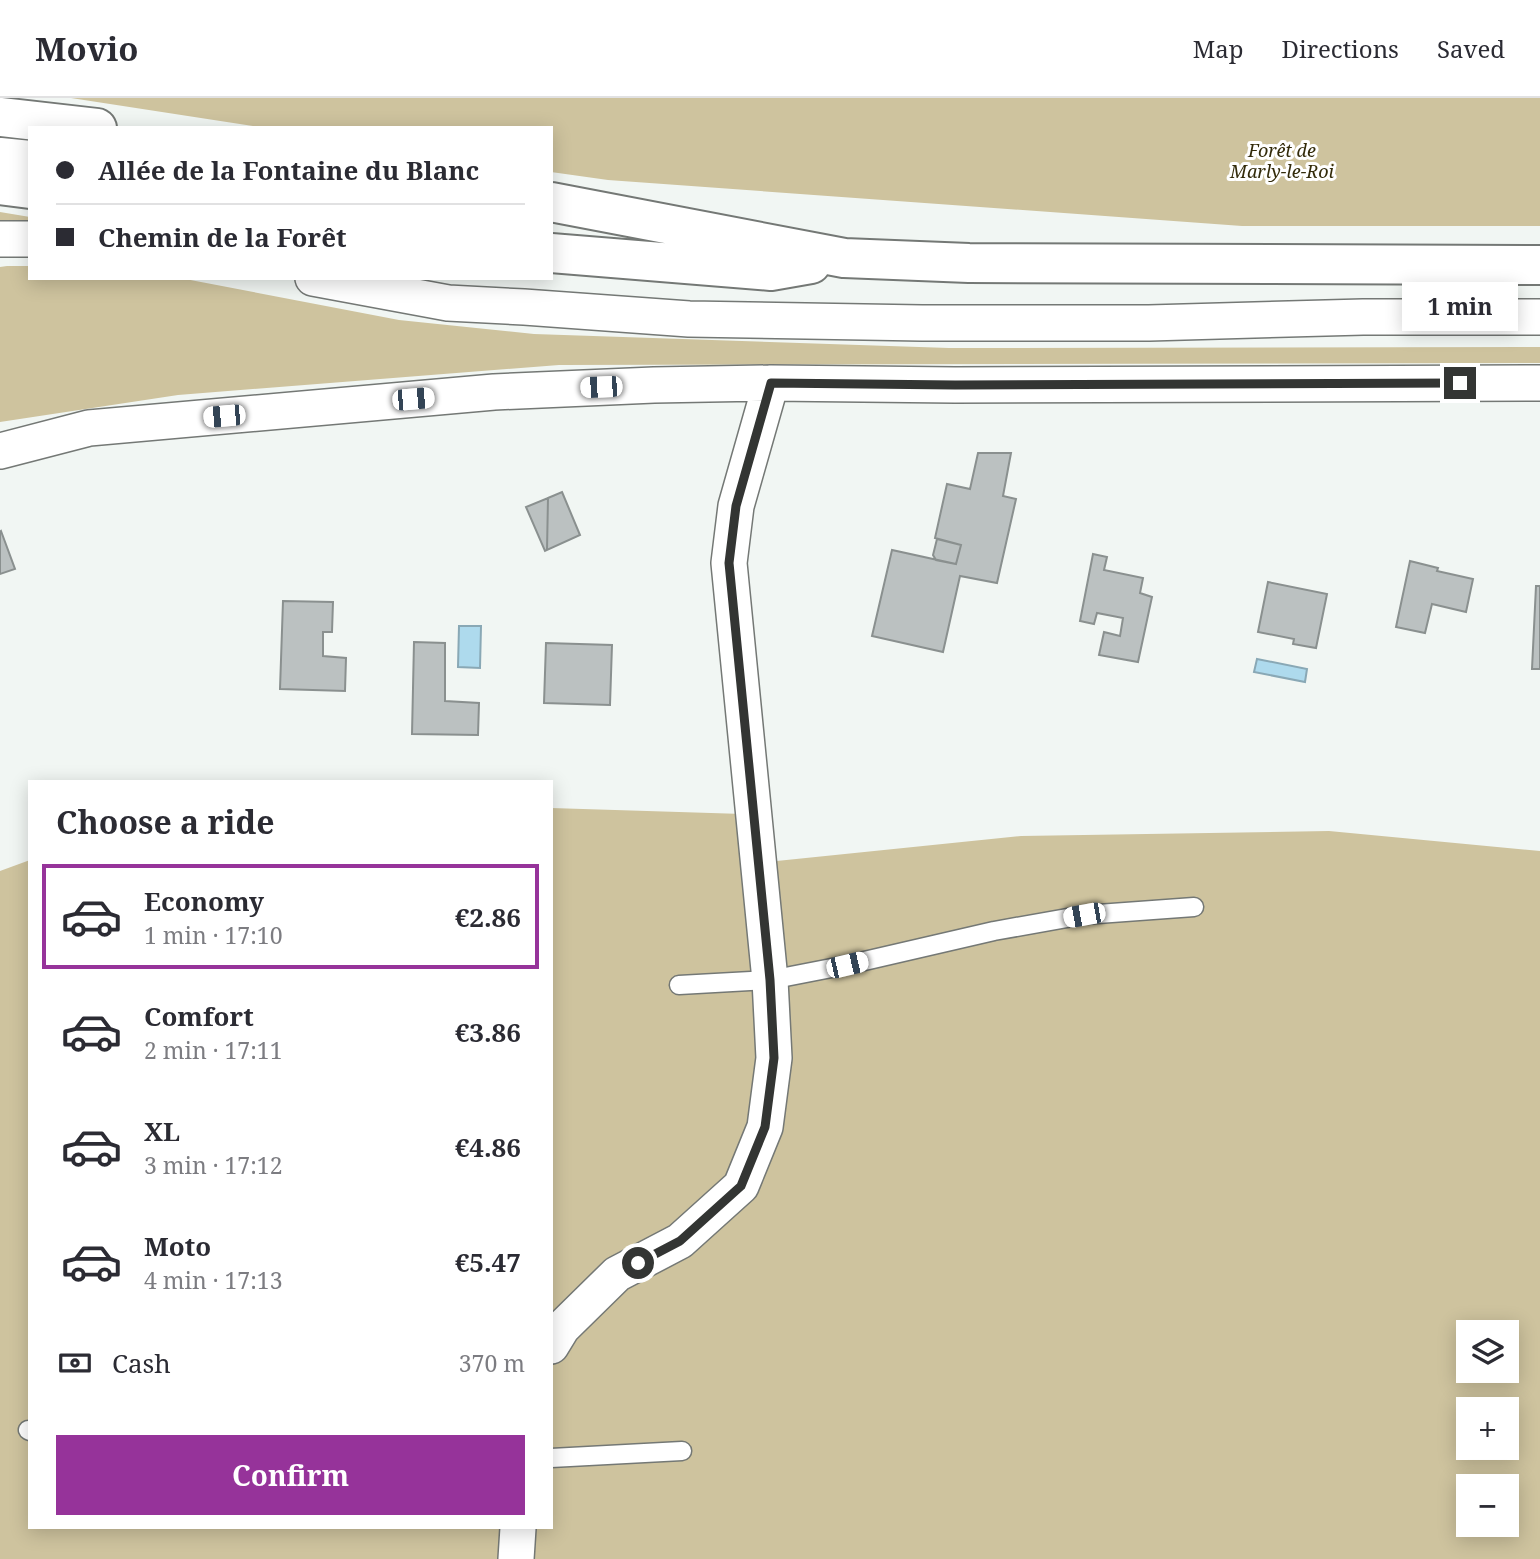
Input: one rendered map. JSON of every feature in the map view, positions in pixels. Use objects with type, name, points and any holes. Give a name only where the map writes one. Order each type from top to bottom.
[{"type":"main road","points":[[0,117],[79,126]]},
{"type":"main road","points":[[0,144],[28,147]]},
{"type":"main road","points":[[0,157],[28,160]]},
{"type":"main road","points":[[0,185],[28,189]]},
{"type":"main road","points":[[553,202],[844,258],[969,263],[1540,265]]},
{"type":"main road","points":[[553,245],[610,230],[698,231]]},
{"type":"main road","points":[[553,245],[771,271],[844,258]]},
{"type":"street","points":[[0,239],[28,239]]},
{"type":"street","points":[[324,280],[449,303],[689,319],[1149,323],[1363,317],[1540,317]]},
{"type":"street","points":[[0,451],[89,428],[494,392],[771,383],[1540,383]]},
{"type":"street","points":[[553,1343],[562,1328],[617,1274],[680,1241],[741,1186],[765,1127],[774,1058],[770,980],[729,563],[736,506],[771,383]]},
{"type":"street","points":[[516,1559],[518,1529]]},
{"type":"lane","points":[[679,985],[770,980],[994,931],[1084,915],[1194,906]]},
{"type":"lane","points":[[553,1458],[682,1451]]},
{"type":"green space","name":"Forêt de Marly-le-Roi","points":[[71,98],[1540,98],[1540,226],[1242,226],[608,180],[553,172],[553,126],[252,126]]},
{"type":"green space","points":[[0,212],[28,217],[28,225],[0,225]]},
{"type":"green space","points":[[28,266],[28,280],[190,280],[399,320],[534,334],[949,348],[1540,347],[1540,363],[559,365],[178,395],[0,422],[0,267]]},
{"type":"green space","points":[[553,808],[743,814],[747,864],[1021,836],[1329,831],[1540,851],[1540,1559],[0,1559],[0,871],[28,861],[28,1529],[553,1529]]},
{"type":"water","points":[[459,626],[481,626],[480,668],[458,667]]},
{"type":"water","points":[[1257,659],[1307,669],[1305,682],[1254,672]]},
{"type":"building","points":[[978,453],[1011,453],[1003,496],[1016,499],[997,583],[960,576],[943,652],[872,636],[892,550],[956,564],[961,545],[935,538],[947,484],[970,489]]},
{"type":"building","points":[[562,492],[580,535],[547,550],[548,498]]},
{"type":"building","points":[[548,498],[547,550],[545,551],[526,507]]},
{"type":"building","points":[[0,532],[15,569],[0,574]]},
{"type":"building","points":[[937,539],[961,545],[956,564],[936,560],[933,555]]},
{"type":"building","points":[[1093,554],[1107,557],[1104,570],[1143,578],[1140,593],[1152,597],[1138,662],[1099,655],[1104,632],[1120,636],[1123,618],[1097,613],[1094,624],[1080,621]]},
{"type":"building","points":[[1410,561],[1438,568],[1437,571],[1473,579],[1466,612],[1432,604],[1425,633],[1396,627]]},
{"type":"building","points":[[1268,582],[1327,594],[1316,648],[1293,644],[1294,639],[1258,632]]},
{"type":"building","points":[[1536,586],[1540,586],[1540,669],[1532,669]]},
{"type":"building","points":[[283,601],[333,602],[332,632],[323,632],[323,656],[346,658],[345,691],[280,689]]},
{"type":"building","points":[[414,642],[445,643],[445,701],[479,703],[478,735],[412,734]]},
{"type":"building","points":[[546,643],[612,645],[610,705],[544,703]]},
{"type":"route","points":[[638,1263],[680,1241],[741,1186],[765,1127],[774,1058],[770,980],[729,563],[736,506],[771,383],[1460,383]]}]
